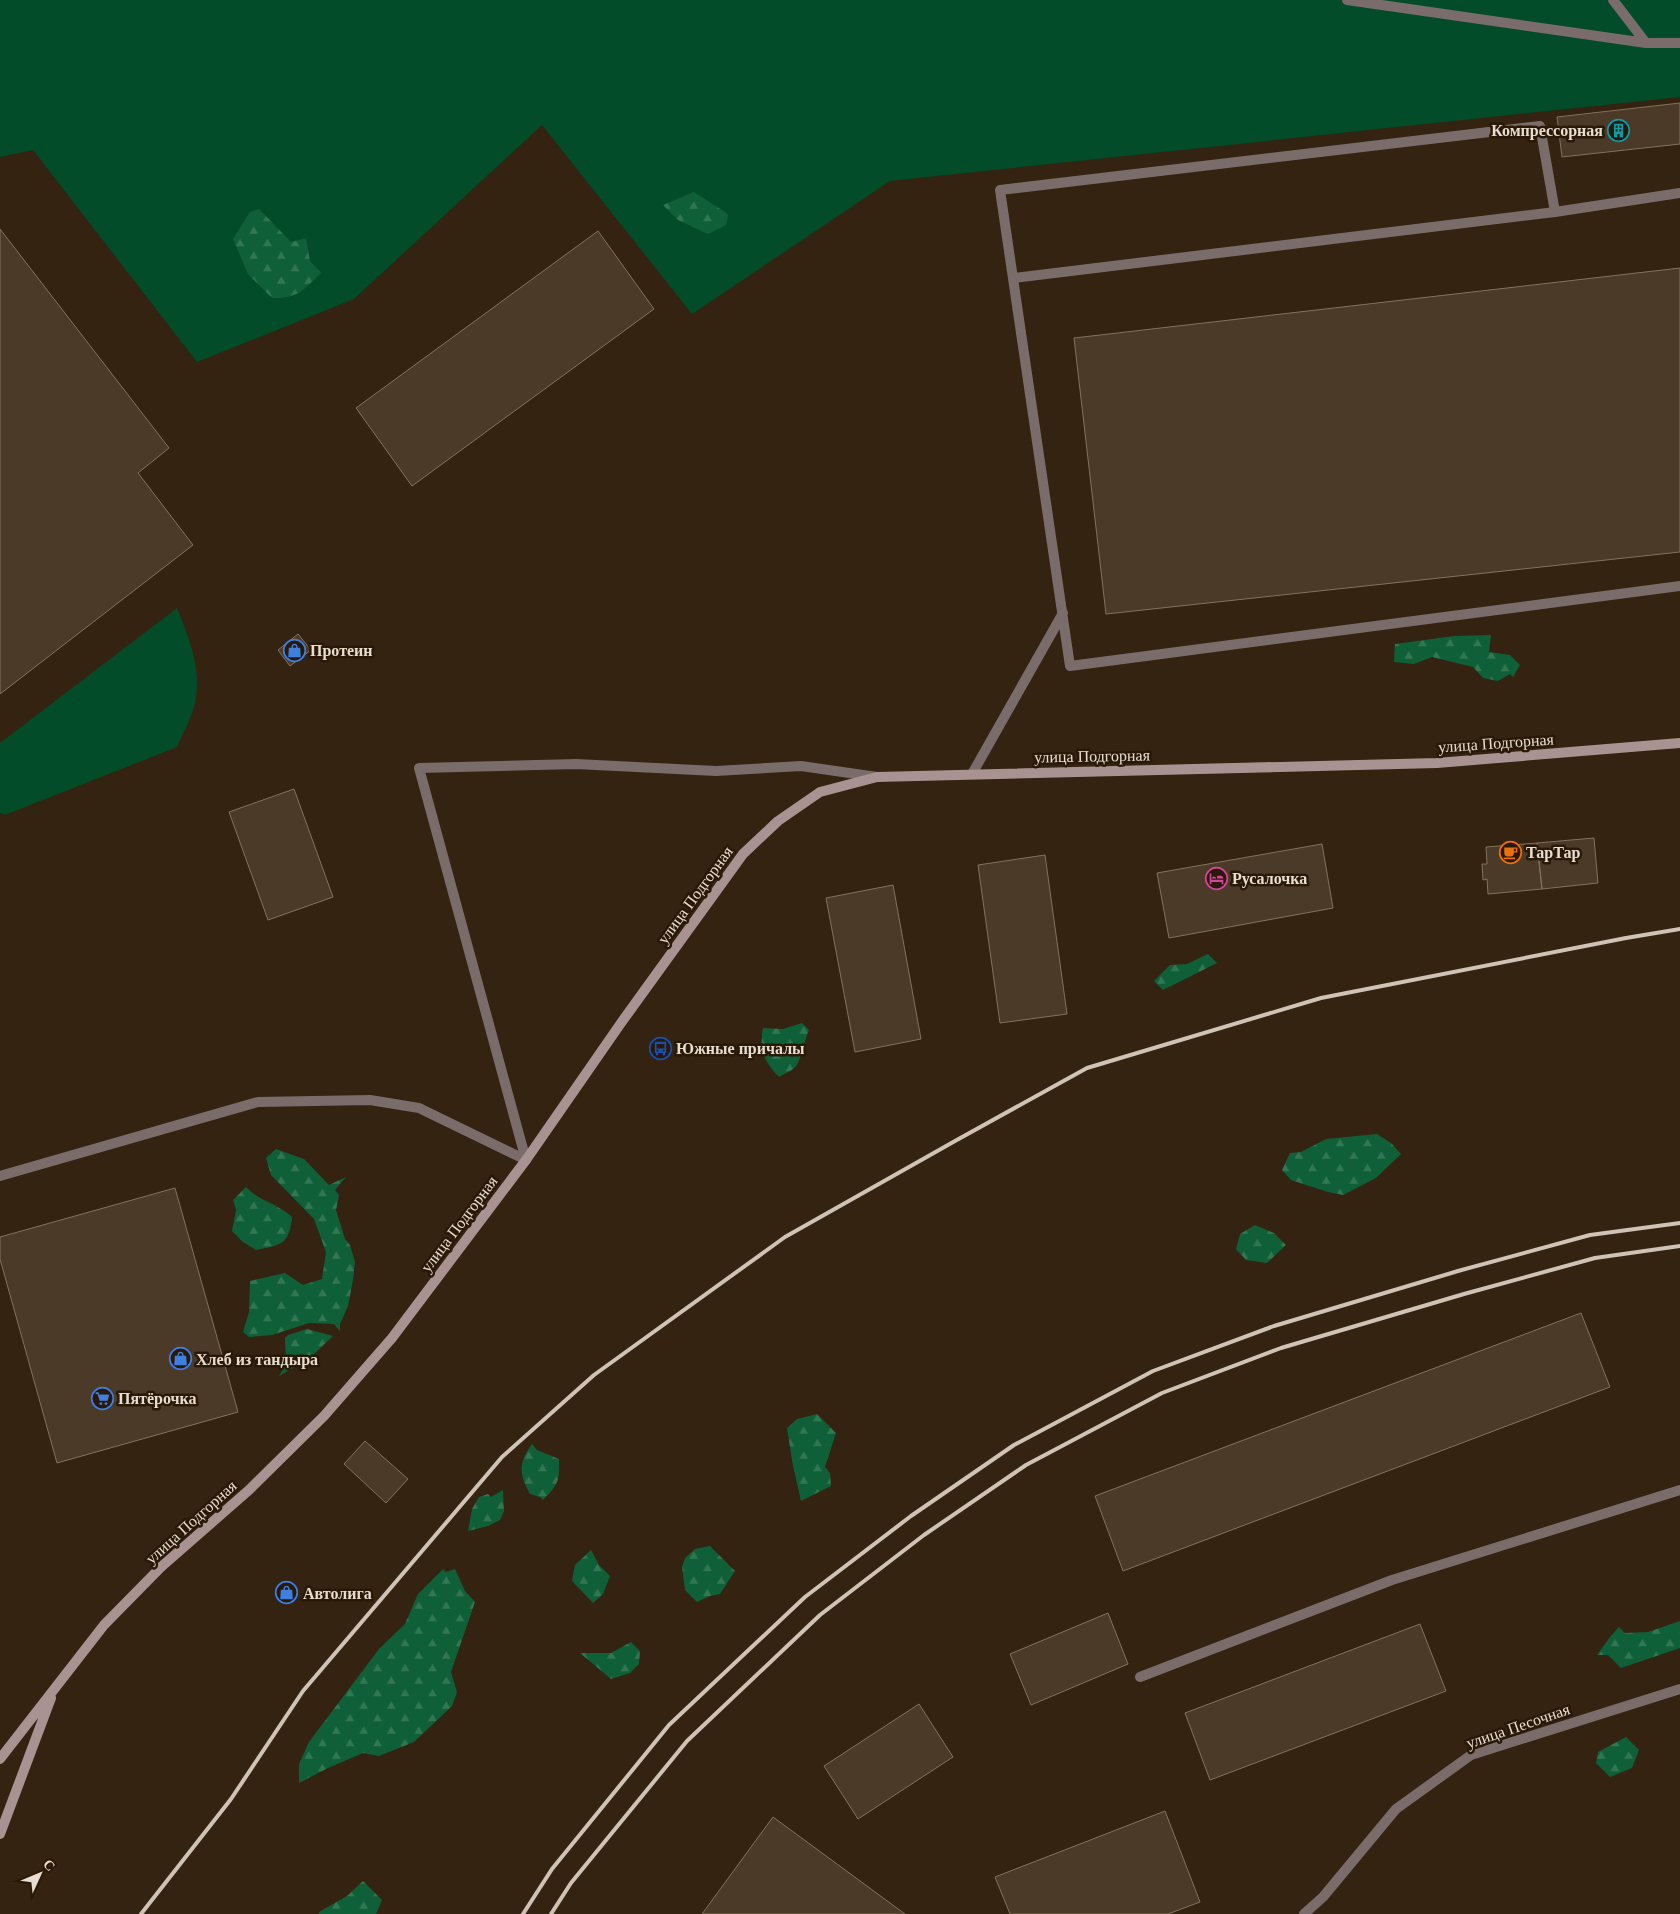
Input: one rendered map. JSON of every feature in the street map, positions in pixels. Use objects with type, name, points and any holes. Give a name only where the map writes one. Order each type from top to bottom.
[{"type":"main road","name":"улица Подгорная","points":[[0,1758],[104,1625],[161,1567],[249,1490],[324,1416],[392,1338],[526,1160],[616,1030],[743,854],[778,821],[820,792],[877,777],[1437,763],[1680,743]]},
{"type":"main road","name":"улица Подгорная","points":[[0,1834],[55,1688]]},
{"type":"street","points":[[1347,0],[1646,43],[1680,43]]},
{"type":"street","points":[[1613,0],[1646,43]]},
{"type":"street","points":[[1555,212],[1540,126],[1000,190],[1070,666],[1680,586]]},
{"type":"street","points":[[1014,278],[1555,212],[1680,192]]},
{"type":"street","points":[[972,774],[1063,614]]},
{"type":"street","points":[[526,1160],[419,768],[576,764],[716,771],[801,766],[877,777]]},
{"type":"street","points":[[0,1176],[258,1102],[370,1100],[419,1108],[526,1160]]},
{"type":"street","points":[[1140,1677],[1392,1580],[1680,1490]]},
{"type":"street","name":"улица Песочная","points":[[1304,1914],[1323,1897],[1396,1809],[1471,1755],[1680,1689]]},
{"type":"green space","points":[[0,0],[1680,0],[1680,97],[890,181],[692,314],[542,125],[354,299],[197,362],[33,150],[0,157]]},
{"type":"green space","points":[[694,192],[728,215],[726,225],[708,234],[678,220],[663,205]]},
{"type":"green space","points":[[259,209],[291,242],[306,238],[310,261],[321,273],[304,289],[294,295],[272,298],[248,274],[233,239],[250,212]]},
{"type":"green space","points":[[177,608],[194,656],[197,681],[194,707],[177,747],[5,815],[0,813],[0,743]]},
{"type":"green space","points":[[1491,635],[1489,652],[1510,655],[1520,665],[1513,677],[1510,674],[1498,681],[1483,678],[1473,667],[1432,657],[1414,664],[1394,662],[1395,644],[1454,636]]},
{"type":"green space","points":[[1208,954],[1217,963],[1163,990],[1154,981],[1170,965],[1187,964]]},
{"type":"green space","points":[[802,1023],[809,1030],[798,1063],[793,1069],[779,1077],[766,1060],[762,1049],[763,1028],[783,1029]]},
{"type":"green space","points":[[1377,1134],[1391,1143],[1401,1154],[1376,1178],[1343,1195],[1291,1180],[1282,1170],[1290,1153],[1301,1152],[1326,1139]]},
{"type":"green space","points":[[276,1149],[304,1159],[329,1185],[346,1177],[335,1190],[339,1195],[336,1210],[355,1262],[348,1306],[340,1324],[340,1331],[334,1324],[309,1323],[272,1335],[249,1337],[243,1332],[249,1312],[250,1281],[285,1273],[303,1285],[322,1279],[326,1252],[314,1219],[271,1175],[266,1158]]},
{"type":"green space","points":[[246,1187],[257,1196],[292,1217],[289,1233],[278,1245],[256,1250],[243,1242],[232,1231],[236,1210],[233,1200]]},
{"type":"green space","points":[[1255,1225],[1274,1233],[1286,1245],[1267,1263],[1246,1260],[1236,1249],[1240,1234]]},
{"type":"green space","points":[[307,1329],[333,1336],[310,1358],[279,1376],[286,1364],[285,1338],[288,1335]]},
{"type":"green space","points":[[817,1414],[836,1433],[825,1467],[830,1473],[831,1486],[801,1501],[787,1428],[797,1419]]},
{"type":"green space","points":[[532,1444],[537,1450],[559,1459],[557,1482],[543,1500],[530,1494],[522,1475],[522,1463]]},
{"type":"green space","points":[[503,1490],[504,1511],[500,1520],[488,1526],[468,1531],[472,1509],[479,1497],[488,1494],[491,1497]]},
{"type":"green space","points":[[710,1546],[735,1571],[720,1594],[697,1602],[685,1590],[682,1567],[685,1558],[695,1549]]},
{"type":"green space","points":[[591,1550],[599,1565],[610,1576],[603,1594],[593,1603],[572,1581],[575,1565]]},
{"type":"green space","points":[[443,1569],[446,1572],[455,1569],[465,1591],[475,1602],[451,1672],[457,1692],[452,1706],[414,1742],[379,1756],[363,1753],[299,1783],[299,1764],[309,1742],[379,1649],[405,1624],[418,1594]]},
{"type":"green space","points":[[1680,1621],[1680,1648],[1621,1668],[1608,1655],[1597,1655],[1619,1627],[1625,1633],[1648,1632]]},
{"type":"green space","points":[[631,1642],[640,1651],[639,1664],[630,1673],[611,1679],[580,1653],[611,1653]]},
{"type":"green space","points":[[1626,1737],[1639,1750],[1632,1768],[1610,1777],[1596,1763],[1598,1752]]},
{"type":"green space","points":[[363,1881],[382,1900],[376,1914],[319,1914],[319,1912],[347,1896]]},
{"type":"building","name":"Компрессорная","points":[[1680,103],[1680,144],[1562,157],[1557,117]]},
{"type":"building","points":[[0,229],[169,448],[138,473],[193,545],[0,694]]},
{"type":"building","points":[[598,231],[654,309],[412,486],[356,408]]},
{"type":"building","points":[[1680,268],[1680,552],[1106,614],[1074,338]]},
{"type":"building","name":"Протеин","points":[[298,634],[311,650],[290,666],[278,650]]},
{"type":"building","points":[[294,789],[333,897],[268,920],[229,812]]},
{"type":"building","points":[[1594,838],[1598,883],[1542,889],[1537,843]]},
{"type":"building","points":[[1537,843],[1542,889],[1488,894],[1487,879],[1483,880],[1482,864],[1487,864],[1486,847]]},
{"type":"building","points":[[1322,844],[1333,908],[1169,938],[1157,873]]},
{"type":"building","points":[[1045,855],[1067,1014],[1000,1023],[978,865]]},
{"type":"building","points":[[893,885],[921,1039],[855,1052],[826,898]]},
{"type":"building","points":[[175,1188],[238,1412],[57,1463],[0,1259],[0,1237]]},
{"type":"building","points":[[1581,1313],[1610,1387],[1123,1571],[1095,1496]]},
{"type":"building","points":[[365,1441],[408,1479],[386,1503],[344,1464]]},
{"type":"building","points":[[1108,1613],[1128,1664],[1031,1705],[1010,1654]]},
{"type":"building","points":[[1420,1624],[1446,1691],[1210,1780],[1185,1713]]},
{"type":"building","points":[[919,1704],[953,1757],[858,1819],[824,1766]]},
{"type":"building","points":[[1165,1811],[1200,1902],[1168,1914],[1010,1914],[995,1877]]},
{"type":"building","points":[[773,1817],[905,1914],[702,1914]]},
{"type":"railway","points":[[141,1914],[231,1799],[303,1691],[502,1457],[594,1375],[785,1237],[1087,1068],[1321,998],[1680,929]]},
{"type":"railway","points":[[523,1914],[552,1869],[669,1725],[805,1597],[911,1516],[1014,1445],[1153,1371],[1274,1326],[1458,1271],[1590,1235],[1680,1223]]},
{"type":"railway","points":[[551,1914],[571,1883],[687,1741],[820,1615],[924,1535],[1026,1465],[1162,1393],[1281,1348],[1595,1258],[1680,1246]]},
{"type":"place","name":"Компрессорная","points":[[1619,130]]},
{"type":"place","name":"Протеин","points":[[294,650]]},
{"type":"place","name":"ТарТар","points":[[1510,852]]},
{"type":"place","name":"Русалочка","points":[[1216,878]]},
{"type":"place","name":"Южные причалы","points":[[660,1048]]},
{"type":"place","name":"Хлеб из тандыра","points":[[180,1359]]},
{"type":"place","name":"Пятёрочка","points":[[102,1398]]},
{"type":"place","name":"Автолига","points":[[287,1593]]}]
